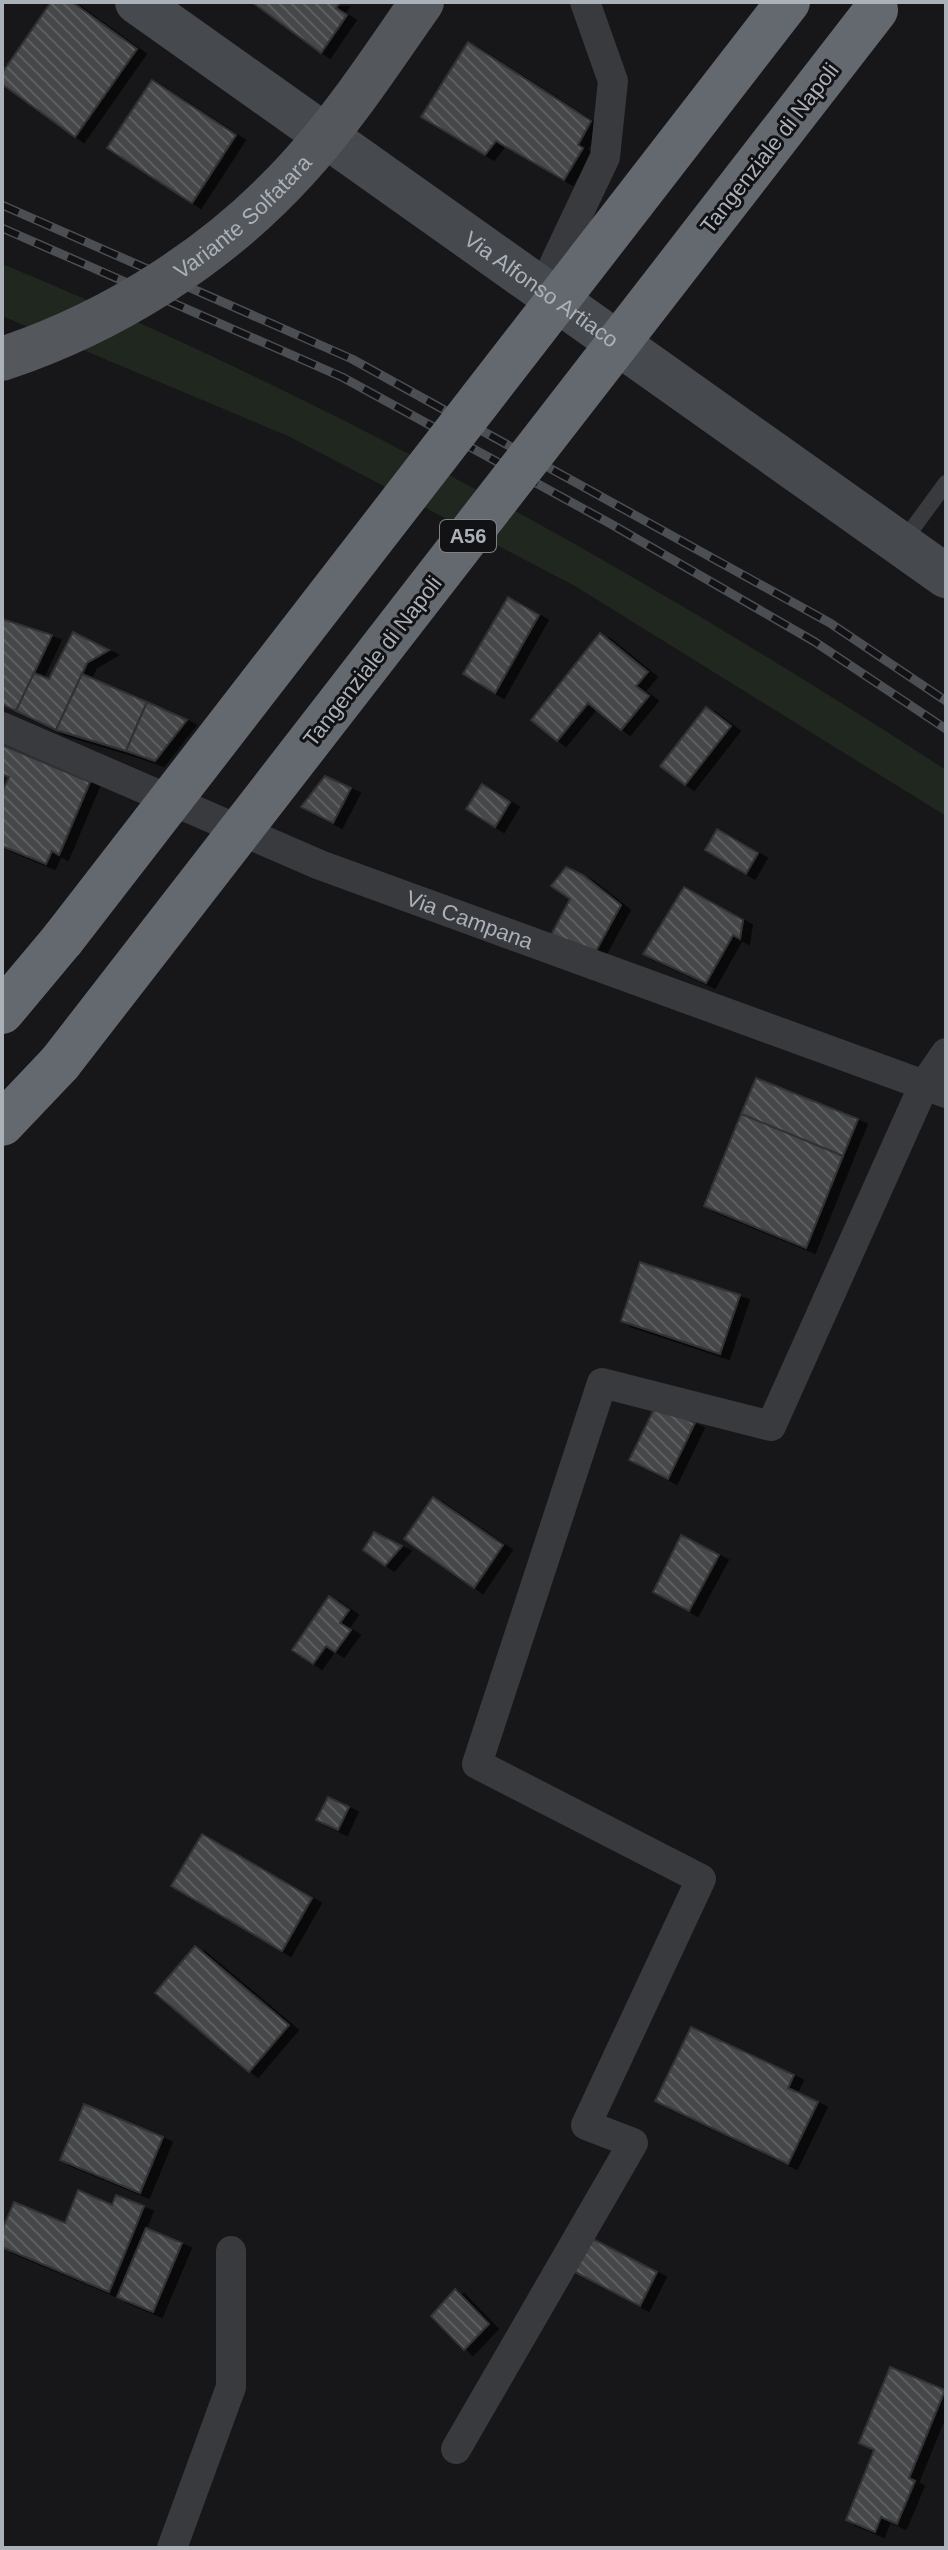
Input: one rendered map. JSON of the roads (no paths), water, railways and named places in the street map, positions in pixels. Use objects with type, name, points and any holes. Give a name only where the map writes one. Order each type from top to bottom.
[{"type":"highway","points":[[2,1012],[63,939],[788,2]]},
{"type":"highway","name":"Tangenziale di Napoli","points":[[2,1124],[60,1063],[880,6]]},
{"type":"main road","name":"Via Alfonso Artiaco","points":[[137,2],[946,576]]},
{"type":"main road","name":"Variante Solfatara","points":[[2,359],[86,326],[196,260],[297,170],[345,112],[422,2]]},
{"type":"street","points":[[543,288],[605,157],[613,81],[585,2]]},
{"type":"street","name":"Via Campana","points":[[2,727],[320,865],[935,1089]]},
{"type":"street","points":[[456,2449],[633,2143],[586,2125],[701,1879],[477,1764],[602,1383],[771,1426],[935,1089],[946,1053]]},
{"type":"street","points":[[172,2548],[231,2387],[231,2251]]},
{"type":"lane","points":[[901,544],[946,483]]},
{"type":"lane","points":[[2,989],[63,939]]},
{"type":"railway","points":[[2,205],[352,359],[830,623],[946,701]]},
{"type":"railway","points":[[2,228],[342,377],[611,524],[815,642],[946,729]]}]
